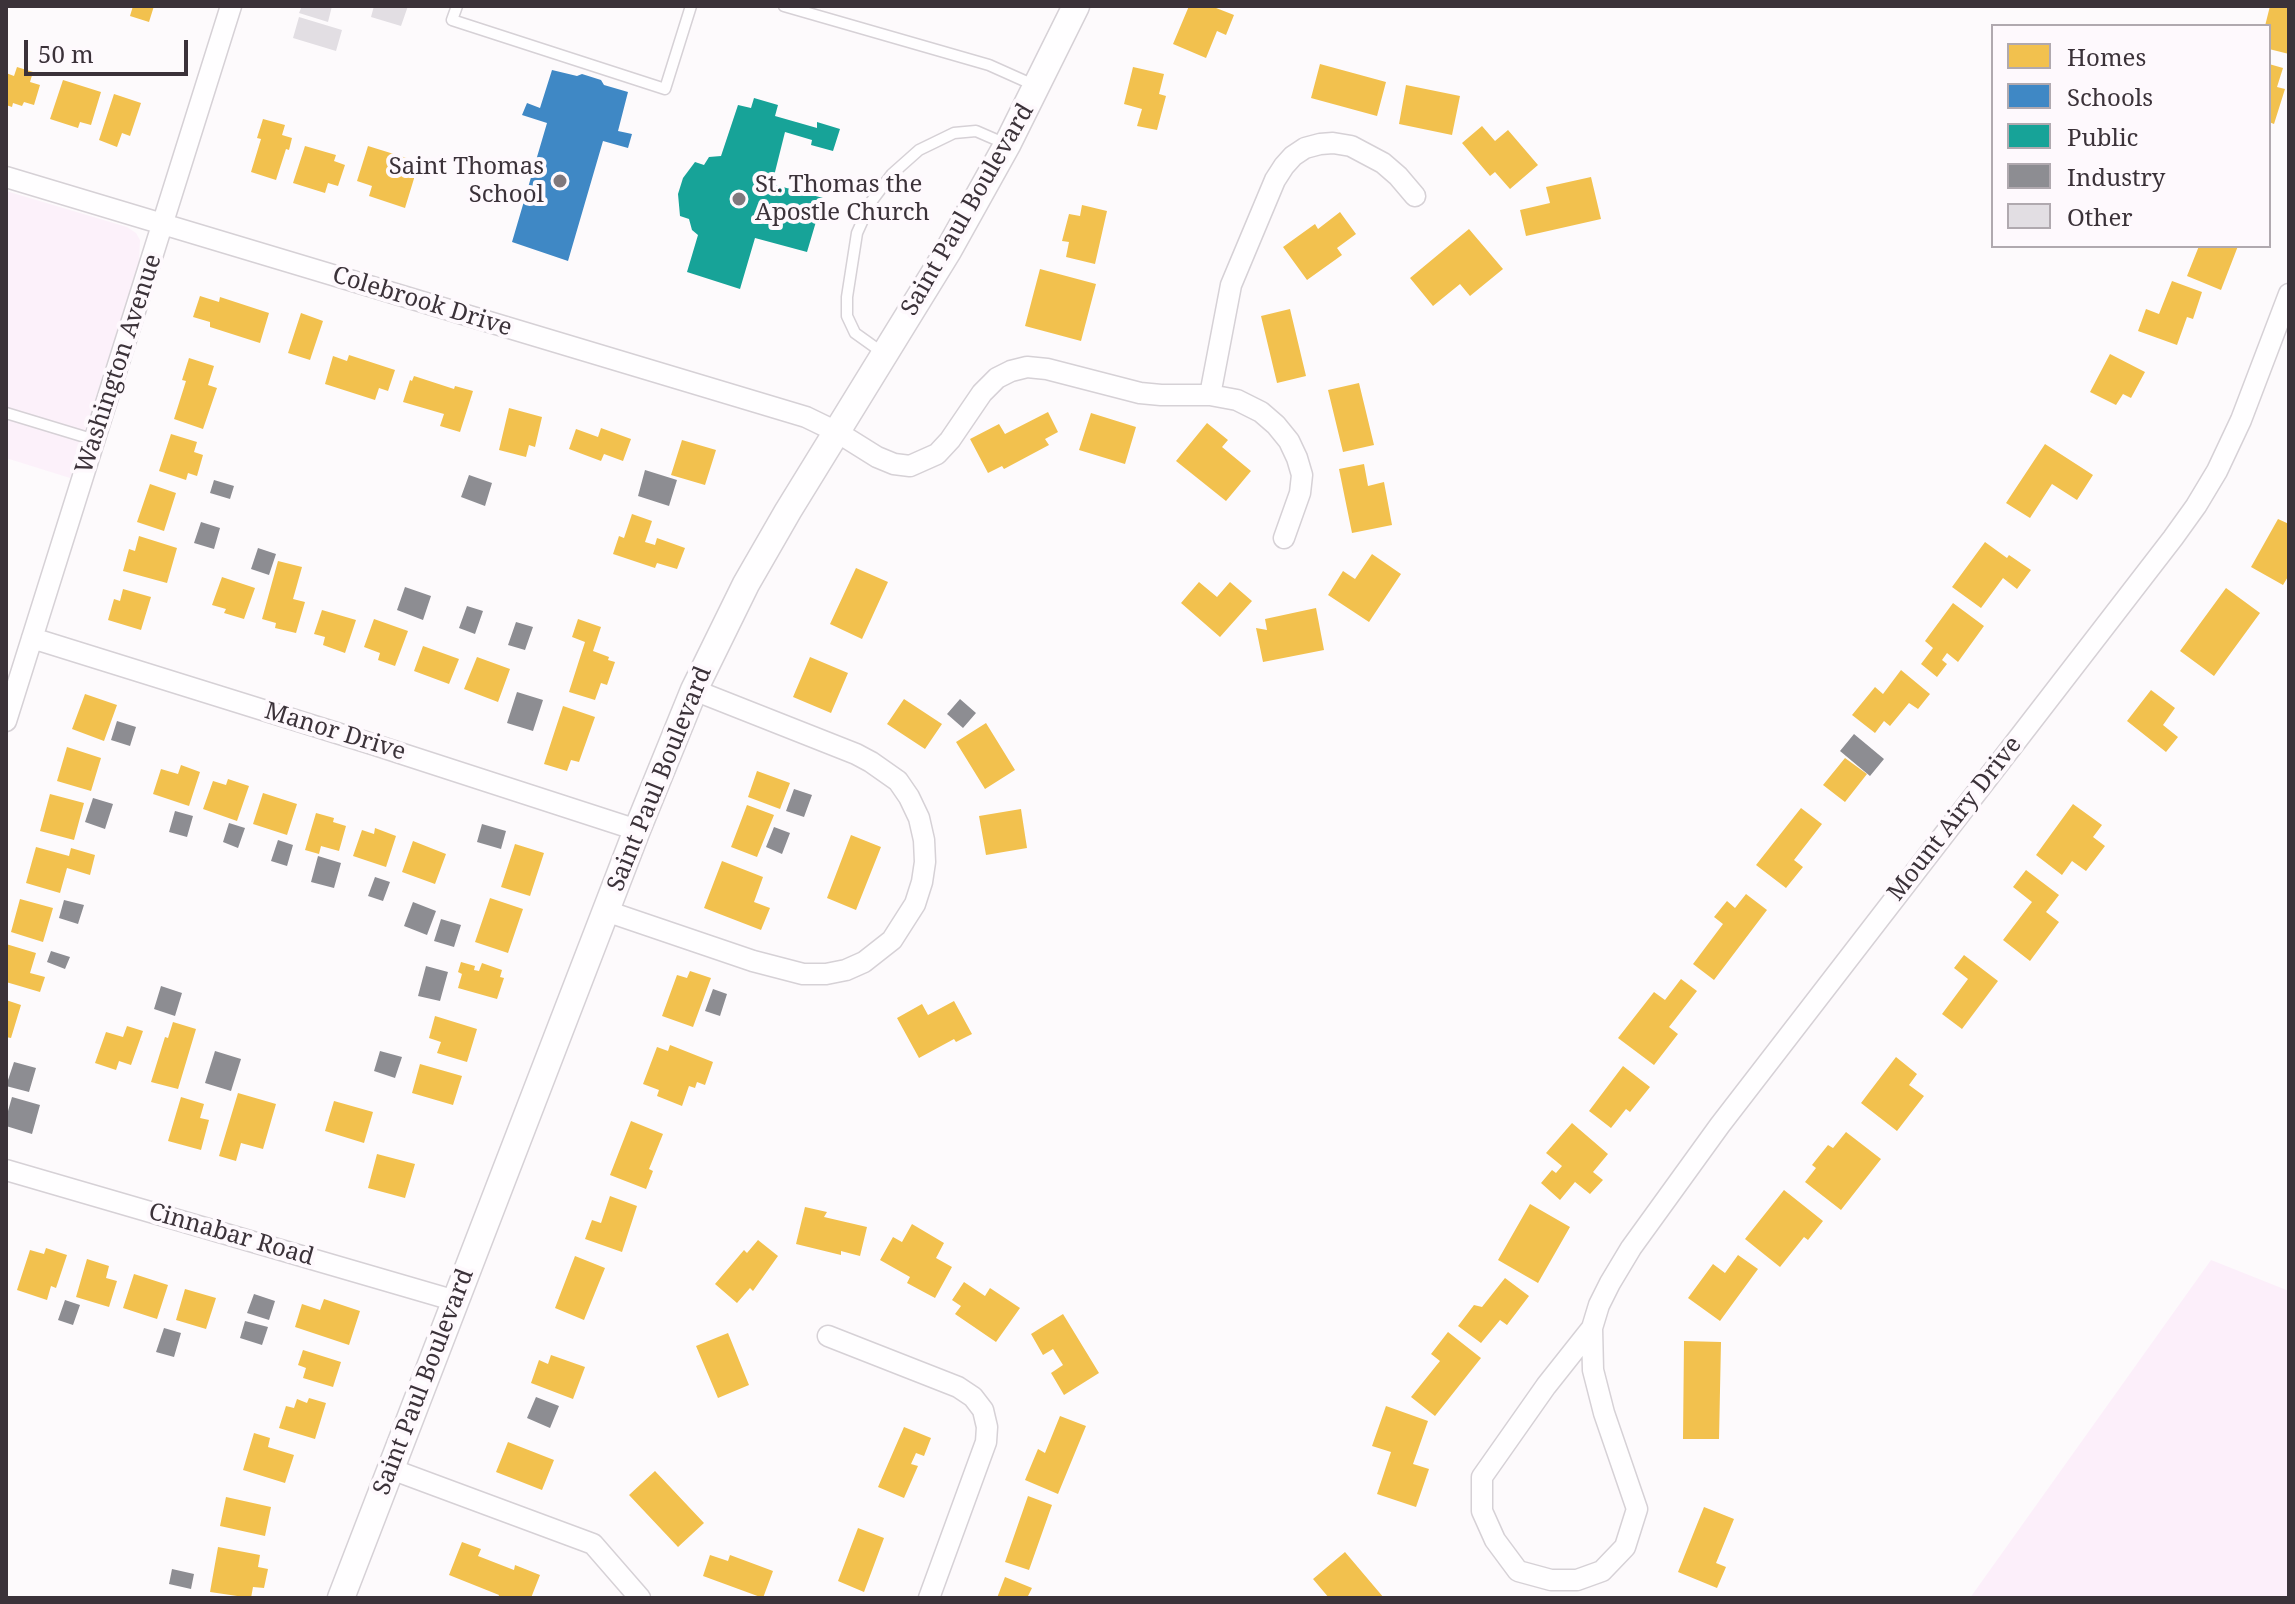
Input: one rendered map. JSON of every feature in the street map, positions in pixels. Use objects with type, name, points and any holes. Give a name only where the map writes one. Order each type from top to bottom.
[{"type":"street","name":"Washington Avenue","points":[[6,721],[231,6]]},
{"type":"street","name":"Saint Paul Boulevard","points":[[341,1598],[694,690],[746,584],[788,511],[948,251],[1038,87],[1076,6]]},
{"type":"street","points":[[1210,395],[1231,285],[1275,180],[1293,156],[1305,148],[1320,144],[1351,146],[1383,163],[1415,196]]},
{"type":"street","name":"Colebrook Drive","points":[[6,177],[806,417],[894,464],[910,466],[937,454],[982,393],[997,378],[1027,367],[1047,369],[1140,393],[1210,395],[1237,400],[1261,412],[1276,425],[1297,458],[1302,475],[1300,493],[1284,538]]},
{"type":"street","name":"Mount Airy Drive","points":[[1592,1328],[1546,1386],[1482,1477],[1482,1511],[1495,1540],[1518,1571],[1551,1580],[1577,1580],[1602,1571],[1625,1547],[1637,1509],[1593,1370],[1592,1328],[1610,1283],[1631,1248],[1720,1125],[2196,506],[2241,420],[2289,294]]},
{"type":"street","name":"Manor Drive","points":[[32,638],[637,830]]},
{"type":"street","points":[[606,911],[781,970],[826,974],[846,970],[881,951],[892,940],[915,904],[925,862],[924,840],[919,818],[898,781],[856,754],[694,690]]},
{"type":"street","name":"Cinnabar Road","points":[[6,1170],[456,1301]]},
{"type":"street","points":[[828,1336],[958,1387],[973,1397],[983,1410],[986,1442],[929,1598]]},
{"type":"street","points":[[391,1469],[593,1544],[640,1598]]},
{"type":"lane","points":[[457,6],[452,20],[665,89],[691,6]]},
{"type":"lane","points":[[784,6],[989,65],[1038,87]]},
{"type":"lane","points":[[885,354],[855,333],[847,316],[848,286],[857,233],[871,202],[892,174],[919,150],[954,133],[976,131],[1007,145]]},
{"type":"lane","points":[[6,413],[95,440]]},
{"type":"shaded area","points":[[6,191],[127,227],[140,240],[139,262],[70,478],[6,458]]},
{"type":"shaded area","points":[[2211,1260],[2289,1291],[2289,1598],[1970,1598]]},
{"type":"building: Homes","points":[[133,6],[154,6],[149,22],[130,16]]},
{"type":"building: Homes","points":[[1189,6],[1211,6],[1234,15],[1226,35],[1217,31],[1206,58],[1173,44]]},
{"type":"building: Homes","points":[[2270,6],[2289,6],[2289,54],[2271,50],[2271,24],[2266,24]]},
{"type":"building: Homes","points":[[1320,64],[1386,82],[1377,116],[1311,98]]},
{"type":"building: Homes","points":[[2271,65],[2283,68],[2277,87],[2285,89],[2274,124],[2271,123]]},
{"type":"building: Homes","points":[[17,67],[33,72],[30,82],[40,85],[34,105],[24,102],[22,106],[13,103],[12,107],[6,105],[6,73],[14,76]]},
{"type":"building: Homes","points":[[1133,67],[1164,74],[1159,94],[1166,96],[1157,130],[1137,126],[1142,109],[1124,104]]},
{"type":"building: Homes","points":[[63,80],[101,92],[91,125],[80,122],[78,128],[50,119]]},
{"type":"building: Homes","points":[[1406,85],[1460,96],[1452,135],[1399,124]]},
{"type":"building: Homes","points":[[114,94],[141,103],[130,136],[122,133],[117,147],[99,140]]},
{"type":"building: Homes","points":[[263,119],[285,125],[282,135],[292,138],[276,180],[251,172],[261,139],[257,138]]},
{"type":"building: Homes","points":[[1482,126],[1495,141],[1508,130],[1538,165],[1510,189],[1495,172],[1490,176],[1462,143]]},
{"type":"building: Homes","points":[[305,146],[336,155],[334,161],[345,165],[338,186],[328,183],[325,193],[293,183]]},
{"type":"building: Homes","points":[[368,146],[410,159],[407,169],[416,172],[405,208],[369,196],[372,186],[357,181]]},
{"type":"building: Homes","points":[[1591,177],[1601,219],[1526,236],[1520,210],[1550,203],[1546,187]]},
{"type":"building: Homes","points":[[1082,205],[1107,211],[1095,264],[1066,257],[1069,242],[1062,241],[1069,214],[1080,216]]},
{"type":"building: Homes","points":[[1340,212],[1356,234],[1337,248],[1342,255],[1307,280],[1283,247],[1315,224],[1318,229]]},
{"type":"building: Homes","points":[[1469,229],[1503,269],[1470,296],[1460,284],[1433,306],[1410,278]]},
{"type":"building: Homes","points":[[2198,248],[2237,248],[2221,290],[2187,276]]},
{"type":"building: Homes","points":[[1040,269],[1096,284],[1081,341],[1025,326]]},
{"type":"building: Homes","points":[[2172,281],[2202,292],[2193,319],[2187,317],[2177,345],[2138,331],[2146,309],[2159,314]]},
{"type":"building: Homes","points":[[200,296],[219,302],[220,297],[269,313],[260,343],[210,327],[210,322],[193,317]]},
{"type":"building: Homes","points":[[1290,309],[1306,376],[1277,383],[1261,316]]},
{"type":"building: Homes","points":[[301,313],[323,321],[310,360],[288,353]]},
{"type":"building: Homes","points":[[2110,354],[2145,372],[2131,398],[2123,394],[2116,405],[2090,392]]},
{"type":"building: Homes","points":[[349,355],[395,370],[388,391],[379,388],[375,400],[325,384],[333,356],[347,361]]},
{"type":"building: Homes","points":[[189,358],[214,366],[208,385],[217,388],[203,429],[174,419],[186,381],[182,380]]},
{"type":"building: Homes","points":[[414,376],[454,389],[455,386],[473,391],[460,432],[440,426],[444,414],[403,402]]},
{"type":"building: Homes","points":[[1359,383],[1374,445],[1343,452],[1328,390]]},
{"type":"building: Homes","points":[[509,408],[542,417],[535,447],[529,445],[526,457],[499,450]]},
{"type":"building: Homes","points":[[1048,412],[1058,432],[1045,439],[1049,445],[1004,469],[1002,466],[988,473],[970,439],[999,424],[1005,434]]},
{"type":"building: Homes","points":[[1091,413],[1136,427],[1125,464],[1079,450]]},
{"type":"building: Homes","points":[[1207,423],[1228,440],[1222,447],[1251,471],[1226,501],[1176,461]]},
{"type":"building: Homes","points":[[601,428],[631,439],[623,461],[604,454],[601,461],[569,449],[576,429],[598,437]]},
{"type":"building: Homes","points":[[171,434],[197,442],[194,452],[203,455],[197,476],[188,473],[186,480],[159,471]]},
{"type":"building: Homes","points":[[682,440],[716,450],[705,485],[671,475]]},
{"type":"building: Homes","points":[[2045,444],[2093,475],[2077,500],[2052,484],[2030,518],[2006,503]]},
{"type":"building: Homes","points":[[1364,464],[1368,486],[1384,482],[1392,525],[1352,533],[1339,469]]},
{"type":"building: Homes","points":[[150,484],[176,493],[164,531],[137,522]]},
{"type":"building: Homes","points":[[632,514],[652,521],[645,542],[655,545],[657,538],[685,548],[677,569],[657,563],[655,568],[613,554],[619,536],[624,538]]},
{"type":"building: Homes","points":[[2278,519],[2289,524],[2289,575],[2283,585],[2251,567]]},
{"type":"building: Homes","points":[[139,536],[177,548],[167,583],[123,571],[129,549],[135,551]]},
{"type":"building: Homes","points":[[1985,542],[2031,570],[2017,589],[2003,578],[1981,608],[1952,587]]},
{"type":"building: Homes","points":[[1372,554],[1401,574],[1369,622],[1328,595],[1343,571],[1355,579]]},
{"type":"building: Homes","points":[[278,561],[302,567],[293,599],[305,602],[296,633],[275,628],[276,623],[262,619]]},
{"type":"building: Homes","points":[[856,568],[888,582],[862,639],[830,624]]},
{"type":"building: Homes","points":[[222,577],[255,588],[244,619],[224,613],[226,609],[212,605]]},
{"type":"building: Homes","points":[[1199,582],[1217,597],[1230,582],[1252,601],[1220,637],[1181,603]]},
{"type":"building: Homes","points":[[2226,588],[2260,613],[2214,676],[2180,651]]},
{"type":"building: Homes","points":[[123,589],[151,597],[141,630],[108,620],[114,599],[120,601]]},
{"type":"building: Homes","points":[[1953,603],[1984,626],[1958,662],[1947,653],[1942,660],[1947,664],[1937,677],[1921,664],[1933,648],[1925,641]]},
{"type":"building: Homes","points":[[1316,608],[1324,650],[1263,662],[1256,628],[1267,630],[1265,619]]},
{"type":"building: Homes","points":[[322,610],[356,620],[345,653],[323,645],[325,637],[314,634]]},
{"type":"building: Homes","points":[[374,619],[408,631],[395,666],[378,660],[380,653],[364,647]]},
{"type":"building: Homes","points":[[578,619],[601,627],[593,651],[615,662],[607,685],[601,683],[595,700],[569,692],[585,642],[572,637]]},
{"type":"building: Homes","points":[[423,646],[459,659],[449,684],[414,671]]},
{"type":"building: Homes","points":[[477,657],[510,669],[498,702],[464,689]]},
{"type":"building: Homes","points":[[810,657],[848,673],[831,713],[793,697]]},
{"type":"building: Homes","points":[[1901,670],[1930,694],[1918,709],[1909,703],[1890,726],[1884,721],[1875,733],[1852,715],[1875,687],[1883,694]]},
{"type":"building: Homes","points":[[2151,690],[2175,708],[2163,725],[2178,737],[2166,752],[2127,721]]},
{"type":"building: Homes","points":[[85,694],[117,705],[104,741],[72,729]]},
{"type":"building: Homes","points":[[904,699],[942,724],[925,749],[887,724]]},
{"type":"building: Homes","points":[[563,706],[595,717],[579,762],[571,760],[567,771],[544,764]]},
{"type":"building: Homes","points":[[986,723],[1015,770],[985,789],[956,742]]},
{"type":"building: Homes","points":[[67,747],[101,758],[91,791],[57,781]]},
{"type":"building: Homes","points":[[1845,758],[1867,774],[1845,802],[1823,785]]},
{"type":"building: Homes","points":[[181,765],[200,772],[189,806],[153,794],[161,769],[178,774]]},
{"type":"building: Homes","points":[[757,771],[790,783],[780,809],[748,797]]},
{"type":"building: Homes","points":[[228,779],[249,786],[237,821],[203,809],[213,781],[226,785]]},
{"type":"building: Homes","points":[[263,793],[297,804],[287,835],[253,824]]},
{"type":"building: Homes","points":[[50,794],[84,803],[74,840],[40,831]]},
{"type":"building: Homes","points":[[2073,804],[2102,825],[2093,837],[2105,846],[2086,871],[2072,861],[2062,875],[2036,855]]},
{"type":"building: Homes","points":[[747,805],[774,815],[757,857],[731,847]]},
{"type":"building: Homes","points":[[1801,808],[1822,824],[1794,860],[1803,867],[1786,888],[1756,865]]},
{"type":"building: Homes","points":[[1021,809],[1027,848],[986,855],[979,816]]},
{"type":"building: Homes","points":[[316,813],[334,818],[333,822],[346,826],[339,851],[321,846],[319,854],[305,850]]},
{"type":"building: Homes","points":[[375,828],[396,836],[386,867],[353,856],[362,830],[374,834]]},
{"type":"building: Homes","points":[[851,835],[881,847],[856,910],[827,898]]},
{"type":"building: Homes","points":[[413,841],[446,854],[435,884],[402,872]]},
{"type":"building: Homes","points":[[515,844],[544,853],[530,896],[501,887]]},
{"type":"building: Homes","points":[[36,847],[69,856],[71,848],[95,855],[90,875],[67,868],[60,893],[26,883]]},
{"type":"building: Homes","points":[[722,861],[763,877],[754,902],[770,908],[761,930],[704,908]]},
{"type":"building: Homes","points":[[2026,870],[2059,895],[2046,912],[2059,922],[2030,961],[2003,940],[2032,902],[2013,887]]},
{"type":"building: Homes","points":[[1746,894],[1767,910],[1714,980],[1693,964],[1723,924],[1714,917],[1727,901],[1735,908]]},
{"type":"building: Homes","points":[[490,898],[523,909],[508,953],[475,942]]},
{"type":"building: Homes","points":[[20,899],[53,908],[43,942],[11,932]]},
{"type":"building: Homes","points":[[6,944],[36,953],[30,973],[45,977],[40,992],[6,982]]},
{"type":"building: Homes","points":[[1964,955],[1998,981],[1962,1029],[1942,1014],[1968,979],[1954,968]]},
{"type":"building: Homes","points":[[461,962],[475,966],[474,970],[479,971],[482,963],[502,970],[500,977],[504,978],[497,999],[458,988]]},
{"type":"building: Homes","points":[[690,971],[711,978],[693,1027],[662,1016],[677,975],[687,978]]},
{"type":"building: Homes","points":[[1681,979],[1697,991],[1669,1027],[1678,1034],[1654,1065],[1618,1038],[1654,992],[1665,1000]]},
{"type":"building: Homes","points":[[6,1000],[21,1005],[11,1038],[6,1037]]},
{"type":"building: Homes","points":[[954,1001],[972,1034],[956,1042],[954,1039],[919,1058],[897,1018],[922,1004],[928,1015]]},
{"type":"building: Homes","points":[[435,1016],[477,1029],[467,1062],[437,1053],[441,1042],[429,1038]]},
{"type":"building: Homes","points":[[173,1022],[196,1029],[178,1089],[151,1082]]},
{"type":"building: Homes","points":[[127,1026],[143,1031],[131,1065],[119,1061],[116,1070],[95,1063],[106,1032],[123,1037]]},
{"type":"building: Homes","points":[[670,1045],[713,1062],[705,1085],[697,1082],[695,1088],[689,1086],[682,1106],[657,1096],[659,1090],[643,1084],[657,1047],[668,1051]]},
{"type":"building: Homes","points":[[1896,1057],[1917,1074],[1909,1085],[1924,1096],[1897,1131],[1861,1103]]},
{"type":"building: Homes","points":[[420,1064],[462,1076],[453,1105],[412,1093]]},
{"type":"building: Homes","points":[[1623,1066],[1650,1087],[1630,1112],[1626,1109],[1611,1128],[1589,1111]]},
{"type":"building: Homes","points":[[238,1093],[276,1104],[263,1149],[241,1143],[236,1161],[219,1156]]},
{"type":"building: Homes","points":[[181,1097],[204,1104],[200,1118],[209,1120],[201,1150],[168,1141]]},
{"type":"building: Homes","points":[[334,1101],[373,1112],[364,1143],[325,1131]]},
{"type":"building: Homes","points":[[631,1121],[663,1134],[649,1169],[653,1171],[646,1189],[610,1175]]},
{"type":"building: Homes","points":[[1572,1123],[1608,1154],[1593,1172],[1603,1180],[1590,1194],[1575,1182],[1560,1200],[1541,1183],[1552,1170],[1556,1173],[1562,1166],[1546,1153]]},
{"type":"building: Homes","points":[[1846,1132],[1881,1159],[1841,1210],[1805,1182],[1816,1168],[1812,1165],[1828,1145],[1833,1148]]},
{"type":"building: Homes","points":[[377,1154],[415,1164],[405,1198],[368,1188]]},
{"type":"building: Homes","points":[[1784,1190],[1823,1221],[1808,1240],[1804,1237],[1780,1267],[1745,1239]]},
{"type":"building: Homes","points":[[610,1196],[637,1206],[622,1252],[585,1239],[592,1220],[601,1223]]},
{"type":"building: Homes","points":[[1530,1204],[1570,1227],[1538,1283],[1498,1260]]},
{"type":"building: Homes","points":[[805,1207],[827,1212],[824,1217],[867,1227],[860,1256],[841,1251],[841,1255],[796,1244]]},
{"type":"building: Homes","points":[[912,1224],[944,1243],[936,1258],[952,1267],[935,1298],[907,1283],[910,1277],[880,1260],[893,1237],[902,1242]]},
{"type":"building: Homes","points":[[758,1240],[778,1256],[753,1291],[750,1288],[737,1303],[715,1284],[744,1250],[747,1253]]},
{"type":"building: Homes","points":[[46,1248],[67,1255],[56,1288],[51,1286],[47,1300],[17,1290],[30,1250],[44,1254]]},
{"type":"building: Homes","points":[[1738,1255],[1758,1269],[1720,1321],[1688,1298],[1713,1264],[1725,1273]]},
{"type":"building: Homes","points":[[575,1256],[605,1268],[584,1320],[555,1308]]},
{"type":"building: Homes","points":[[87,1259],[109,1266],[106,1278],[117,1281],[109,1307],[76,1297]]},
{"type":"building: Homes","points":[[134,1274],[168,1285],[157,1319],[123,1308]]},
{"type":"building: Homes","points":[[1505,1278],[1529,1296],[1507,1325],[1500,1320],[1481,1343],[1458,1326],[1474,1305],[1482,1307]]},
{"type":"building: Homes","points":[[964,1282],[985,1296],[990,1288],[1020,1308],[996,1342],[955,1314],[961,1306],[952,1300]]},
{"type":"building: Homes","points":[[185,1289],[216,1298],[206,1329],[176,1320]]},
{"type":"building: Homes","points":[[324,1299],[360,1311],[349,1345],[295,1327],[302,1304],[320,1310]]},
{"type":"building: Homes","points":[[1063,1314],[1099,1373],[1064,1395],[1051,1373],[1063,1365],[1053,1349],[1043,1355],[1031,1334]]},
{"type":"building: Homes","points":[[1448,1332],[1481,1358],[1435,1416],[1411,1397],[1440,1361],[1431,1354]]},
{"type":"building: Homes","points":[[728,1333],[749,1385],[718,1398],[696,1346]]},
{"type":"building: Homes","points":[[1684,1341],[1721,1342],[1719,1439],[1683,1439]]},
{"type":"building: Homes","points":[[303,1350],[341,1362],[333,1387],[303,1378],[306,1368],[298,1365]]},
{"type":"building: Homes","points":[[551,1355],[585,1367],[573,1399],[531,1383],[539,1360],[548,1364]]},
{"type":"building: Homes","points":[[309,1398],[326,1403],[315,1439],[279,1428],[286,1406],[294,1408],[297,1399],[307,1403]]},
{"type":"building: Homes","points":[[1386,1406],[1428,1421],[1413,1464],[1429,1469],[1416,1507],[1377,1494],[1391,1452],[1372,1446]]},
{"type":"building: Homes","points":[[1060,1416],[1086,1426],[1058,1494],[1025,1480],[1038,1449],[1045,1453]]},
{"type":"building: Homes","points":[[904,1427],[931,1438],[924,1456],[916,1453],[911,1464],[918,1466],[904,1498],[878,1487]]},
{"type":"building: Homes","points":[[254,1433],[270,1438],[268,1447],[294,1455],[285,1483],[243,1470]]},
{"type":"building: Homes","points":[[508,1442],[554,1460],[542,1490],[496,1472]]},
{"type":"building: Homes","points":[[655,1471],[704,1523],[678,1547],[629,1495]]},
{"type":"building: Homes","points":[[1028,1496],[1052,1505],[1029,1570],[1005,1562]]},
{"type":"building: Homes","points":[[226,1497],[271,1507],[265,1536],[220,1526]]},
{"type":"building: Homes","points":[[1704,1507],[1734,1519],[1716,1563],[1726,1567],[1717,1588],[1678,1572]]},
{"type":"building: Homes","points":[[858,1528],[884,1538],[864,1592],[838,1581]]},
{"type":"building: Homes","points":[[462,1542],[481,1549],[478,1556],[514,1570],[515,1565],[540,1575],[531,1598],[498,1598],[499,1595],[449,1575]]},
{"type":"building: Homes","points":[[218,1547],[260,1555],[258,1567],[268,1569],[264,1588],[253,1587],[251,1598],[210,1592]]},
{"type":"building: Homes","points":[[1345,1552],[1384,1598],[1329,1598],[1313,1579]]},
{"type":"building: Homes","points":[[710,1555],[728,1561],[730,1555],[773,1571],[763,1598],[703,1576]]},
{"type":"building: Homes","points":[[1005,1577],[1032,1588],[1027,1598],[997,1598]]},
{"type":"building: Schools","name":"Saint Thomas School","points":[[552,70],[577,76],[582,74],[628,92],[618,131],[632,134],[628,148],[603,141],[568,261],[512,242],[547,123],[522,115],[527,103],[540,108]]},
{"type":"building: Public","name":"St. Thomas the Apostle Church","points":[[754,98],[778,105],[775,116],[817,128],[817,122],[840,129],[833,151],[811,145],[812,140],[785,132],[772,184],[823,198],[807,252],[755,238],[740,289],[687,272],[698,235],[692,230],[689,219],[680,216],[678,194],[683,178],[695,162],[704,165],[709,157],[721,156],[738,105],[751,108]]},
{"type":"building: Industry","points":[[645,470],[677,480],[669,506],[638,496]]},
{"type":"building: Industry","points":[[469,475],[492,483],[485,506],[461,497]]},
{"type":"building: Industry","points":[[214,480],[234,486],[230,499],[210,493]]},
{"type":"building: Industry","points":[[201,522],[220,528],[214,549],[194,543]]},
{"type":"building: Industry","points":[[258,548],[276,554],[269,575],[251,569]]},
{"type":"building: Industry","points":[[405,587],[431,596],[423,620],[397,610]]},
{"type":"building: Industry","points":[[467,606],[483,611],[475,634],[459,628]]},
{"type":"building: Industry","points":[[516,622],[533,627],[525,650],[508,645]]},
{"type":"building: Industry","points":[[517,692],[543,700],[533,731],[507,723]]},
{"type":"building: Industry","points":[[960,699],[976,713],[963,728],[947,714]]},
{"type":"building: Industry","points":[[117,721],[136,727],[130,746],[111,740]]},
{"type":"building: Industry","points":[[1854,734],[1884,759],[1870,776],[1840,751]]},
{"type":"building: Industry","points":[[794,789],[812,795],[804,817],[786,811]]},
{"type":"building: Industry","points":[[93,798],[113,804],[105,829],[85,822]]},
{"type":"building: Industry","points":[[175,811],[193,816],[187,837],[169,832]]},
{"type":"building: Industry","points":[[229,823],[245,828],[238,848],[223,842]]},
{"type":"building: Industry","points":[[482,824],[506,831],[501,849],[477,842]]},
{"type":"building: Industry","points":[[774,827],[790,833],[782,854],[766,847]]},
{"type":"building: Industry","points":[[278,840],[293,845],[287,866],[271,861]]},
{"type":"building: Industry","points":[[318,856],[341,863],[334,888],[311,882]]},
{"type":"building: Industry","points":[[375,877],[390,882],[383,901],[368,896]]},
{"type":"building: Industry","points":[[64,900],[84,905],[78,924],[59,918]]},
{"type":"building: Industry","points":[[413,902],[436,911],[427,935],[404,926]]},
{"type":"building: Industry","points":[[441,919],[461,925],[454,947],[434,941]]},
{"type":"building: Industry","points":[[51,951],[70,957],[65,969],[47,962]]},
{"type":"building: Industry","points":[[426,966],[448,972],[440,1001],[418,996]]},
{"type":"building: Industry","points":[[161,986],[182,993],[175,1016],[154,1009]]},
{"type":"building: Industry","points":[[713,989],[727,994],[720,1016],[705,1011]]},
{"type":"building: Industry","points":[[215,1051],[241,1059],[231,1091],[205,1083]]},
{"type":"building: Industry","points":[[380,1051],[402,1057],[395,1078],[374,1071]]},
{"type":"building: Industry","points":[[14,1062],[36,1068],[29,1092],[6,1086]]},
{"type":"building: Industry","points":[[12,1097],[40,1105],[32,1134],[6,1126]]},
{"type":"building: Industry","points":[[254,1294],[275,1301],[269,1320],[247,1313]]},
{"type":"building: Industry","points":[[65,1300],[80,1305],[73,1325],[58,1320]]},
{"type":"building: Industry","points":[[245,1321],[268,1327],[262,1345],[240,1338]]},
{"type":"building: Industry","points":[[164,1328],[181,1333],[174,1357],[156,1352]]},
{"type":"building: Industry","points":[[536,1397],[559,1406],[550,1428],[527,1418]]},
{"type":"building: Industry","points":[[172,1569],[194,1574],[191,1589],[169,1584]]},
{"type":"building: Other","points":[[302,6],[332,6],[328,22],[299,13]]},
{"type":"building: Other","points":[[374,6],[408,6],[401,26],[371,17]]},
{"type":"building: Other","points":[[299,17],[342,30],[336,51],[293,38]]},
{"type":"place","name":"Saint Thomas School","points":[[560,181]]},
{"type":"place","name":"St. Thomas the Apostle Church","points":[[739,199]]}]
